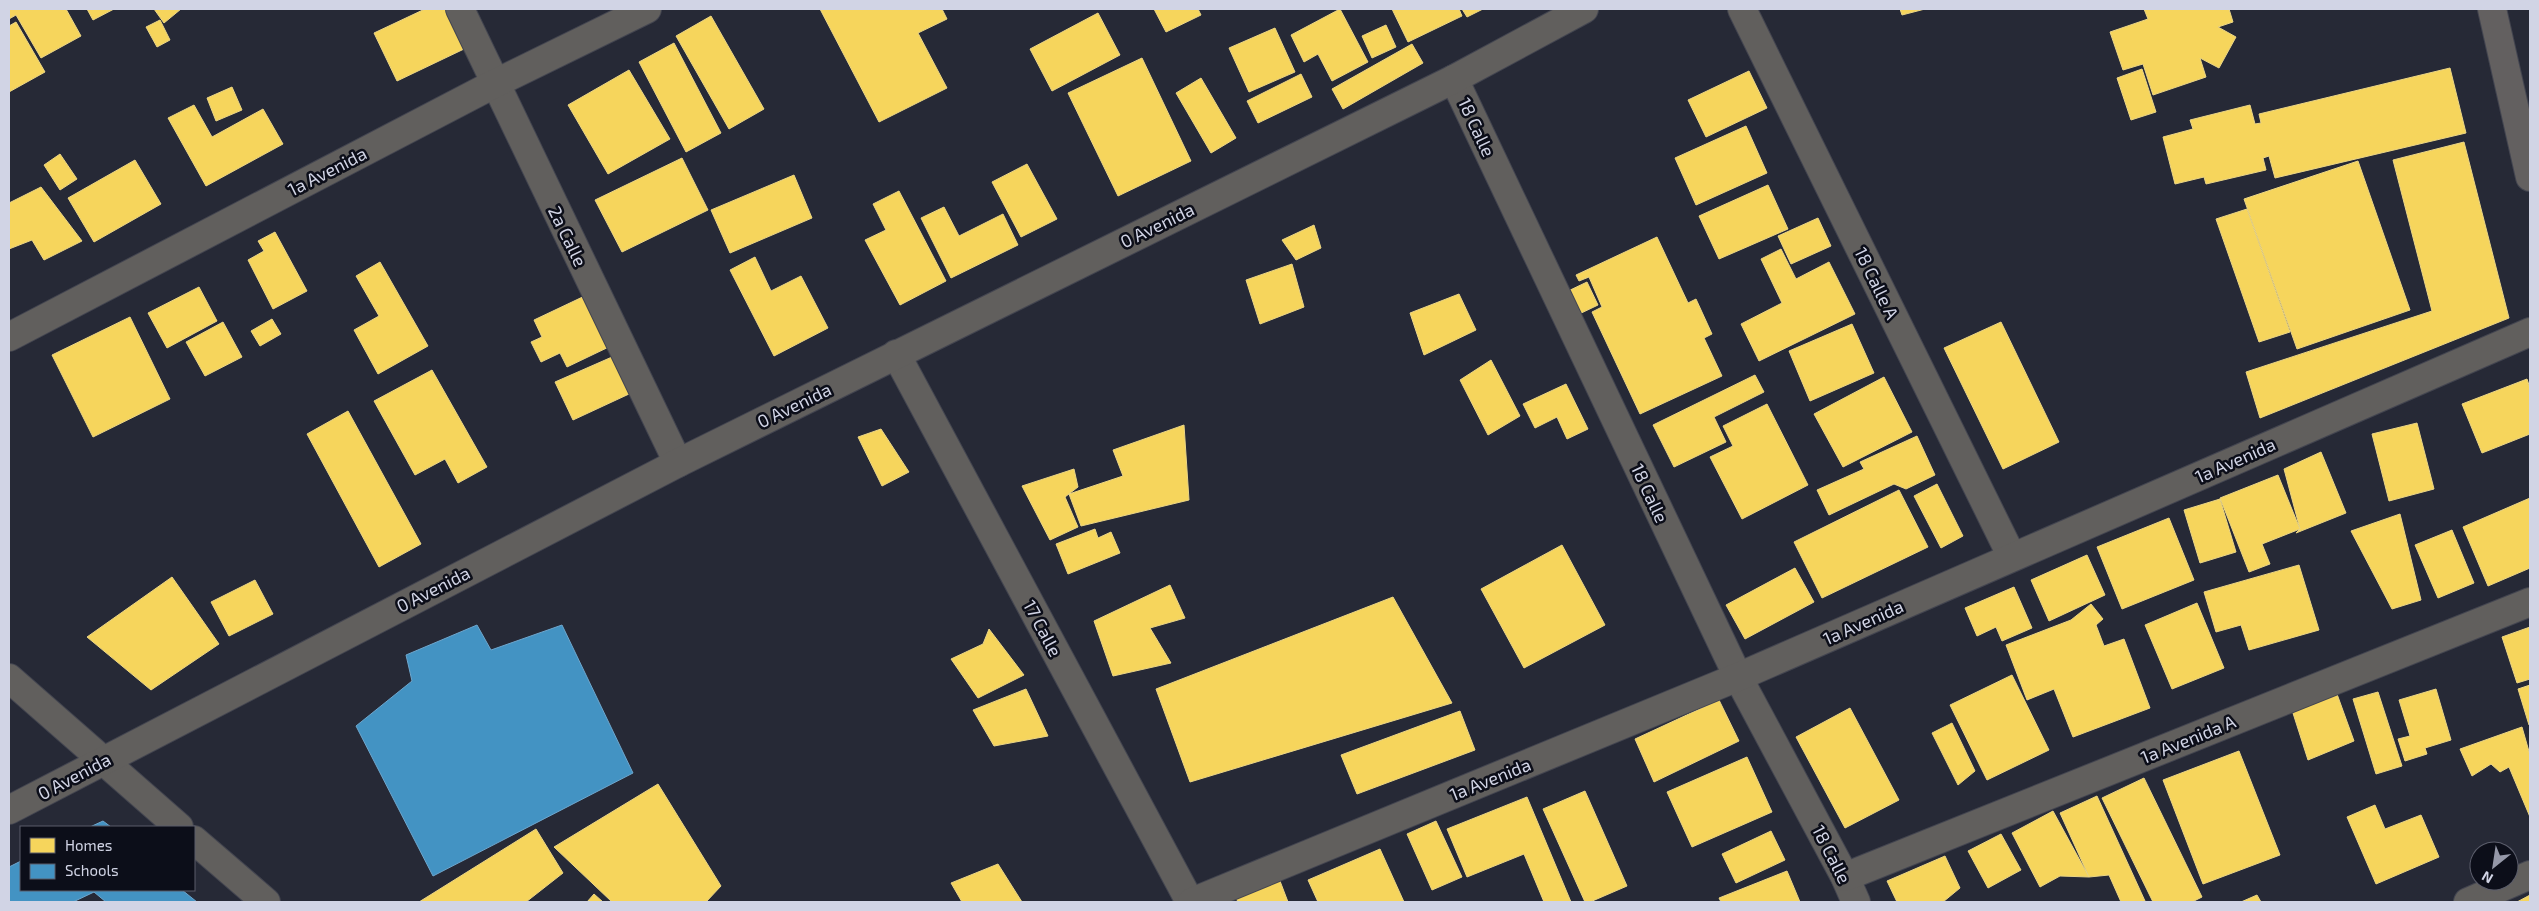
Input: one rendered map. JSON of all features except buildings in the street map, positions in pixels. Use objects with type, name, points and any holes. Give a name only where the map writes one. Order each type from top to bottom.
[{"type":"main road","points":[[2492,9],[2530,177]]},
{"type":"street","name":"2a Calle","points":[[460,9],[494,84],[678,463]]},
{"type":"street","name":"1a Avenida","points":[[9,337],[494,84],[647,9]]},
{"type":"street","name":"0 Avenida","points":[[9,810],[102,760],[678,463],[1454,79],[1584,9]]},
{"type":"street","name":"18 Calle A","points":[[1742,9],[2012,557]]},
{"type":"street","name":"18 Calle","points":[[1454,79],[1738,677],[1845,877],[1856,902]]},
{"type":"street","name":"1a Avenida","points":[[1191,902],[1738,677],[2530,332]]},
{"type":"street","name":"17 Calle","points":[[896,354],[1191,902]]},
{"type":"street","name":"1a Avenida A","points":[[1845,877],[2530,602]]},
{"type":"street","points":[[9,678],[179,826]]},
{"type":"street","points":[[195,841],[266,902]]},
{"type":"street","points":[[2468,902],[2530,875]]}]
